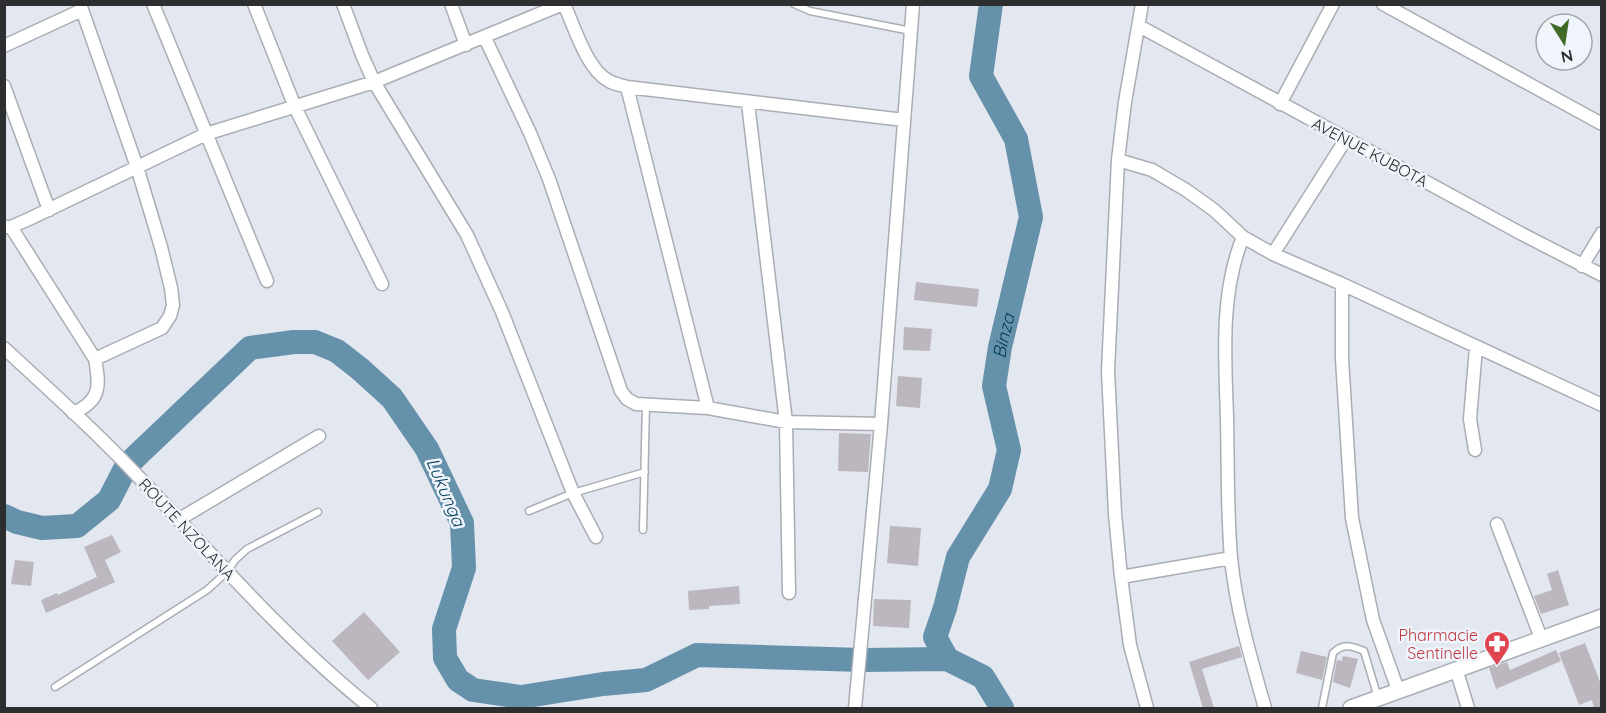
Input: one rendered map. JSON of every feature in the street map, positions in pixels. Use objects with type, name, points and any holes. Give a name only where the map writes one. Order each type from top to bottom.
[{"type":"street","points":[[153,4],[267,281]]},
{"type":"street","points":[[254,4],[295,107],[382,284]]},
{"type":"street","points":[[343,4],[374,82],[467,235],[502,312],[573,493],[596,537]]},
{"type":"street","points":[[451,4],[466,45]]},
{"type":"street","points":[[73,413],[84,408],[97,394],[99,381],[95,360],[8,227],[49,210],[206,134],[374,82],[564,4],[590,62],[598,74],[610,82],[627,87],[748,103],[904,120]]},
{"type":"street","points":[[855,708],[881,424],[913,4]]},
{"type":"street","points":[[1142,4],[1125,102],[1118,160],[1108,370],[1115,514],[1121,577],[1130,645],[1147,708]]},
{"type":"street","points":[[1280,104],[1333,4]]},
{"type":"street","points":[[1383,4],[1602,124]]},
{"type":"street","points":[[4,46],[81,7],[137,167],[161,247],[173,304],[170,316],[162,328],[95,360]]},
{"type":"street","name":"AVENUE KUBOTA","points":[[1139,26],[1582,267],[1602,275]]},
{"type":"street","points":[[485,38],[549,179],[621,391],[627,399],[636,404],[708,408],[786,422],[881,424]]},
{"type":"street","points":[[4,86],[49,210]]},
{"type":"street","points":[[627,87],[708,408]]},
{"type":"street","points":[[748,103],[786,422],[789,593]]},
{"type":"street","points":[[1273,254],[1346,140]]},
{"type":"street","points":[[1118,160],[1152,170],[1186,190],[1214,210],[1243,237],[1273,254],[1602,405]]},
{"type":"street","points":[[1582,267],[1602,233]]},
{"type":"street","points":[[1243,237],[1233,260],[1229,284],[1225,357],[1231,558],[1242,623],[1265,708]]},
{"type":"street","points":[[1342,284],[1342,360],[1352,518],[1373,620],[1398,690]]},
{"type":"street","points":[[1475,450],[1470,419],[1476,347]]},
{"type":"street","name":"ROUTE NZOLANA","points":[[4,348],[148,487],[227,572],[330,676],[370,708]]},
{"type":"street","points":[[178,520],[319,436]]},
{"type":"street","points":[[1497,524],[1540,639]]},
{"type":"street","points":[[1121,577],[1231,558]]},
{"type":"street","points":[[1351,708],[1602,617]]},
{"type":"street","points":[[1456,669],[1468,708]]},
{"type":"lane","points":[[794,4],[810,10],[911,31]]},
{"type":"lane","points":[[643,530],[646,405]]},
{"type":"lane","points":[[529,512],[573,493],[645,472]]},
{"type":"lane","points":[[55,687],[207,590],[247,549],[318,512]]},
{"type":"lane","points":[[1322,708],[1333,653],[1347,645],[1364,651],[1378,698]]},
{"type":"building","points":[[916,282],[979,289],[977,307],[914,300]]},
{"type":"building","points":[[904,327],[932,329],[930,351],[903,350]]},
{"type":"building","points":[[898,376],[922,378],[920,408],[896,406]]},
{"type":"building","points":[[839,433],[871,434],[868,472],[838,471]]},
{"type":"building","points":[[890,526],[921,528],[918,566],[887,563]]},
{"type":"building","points":[[112,535],[121,552],[105,560],[115,582],[46,613],[41,600],[57,593],[58,595],[97,577],[84,547]]},
{"type":"building","points":[[15,560],[34,562],[31,586],[11,584]]},
{"type":"building","points":[[1558,570],[1569,605],[1541,614],[1534,596],[1552,590],[1547,574]]},
{"type":"building","points":[[739,586],[740,604],[689,610],[688,591]]},
{"type":"building","points":[[874,599],[911,600],[909,628],[873,626]]},
{"type":"building","points":[[364,612],[400,652],[368,680],[332,641]]},
{"type":"building","points":[[1585,643],[1602,687],[1602,708],[1594,708],[1592,700],[1579,705],[1559,653]]},
{"type":"building","points":[[1239,646],[1242,657],[1202,669],[1214,708],[1203,708],[1189,662]]},
{"type":"building","points":[[1556,650],[1561,661],[1496,689],[1489,668],[1507,662],[1510,670]]},
{"type":"building","points":[[1301,651],[1327,657],[1322,680],[1296,673]]},
{"type":"building","points":[[1343,656],[1358,659],[1350,688],[1333,682],[1337,660],[1342,661]]},
{"type":"waterway","name":"Binza","points":[[947,659],[935,637],[958,557],[1000,489],[1009,450],[994,386],[1000,347],[1031,217],[1016,139],[981,76],[991,4]]},
{"type":"waterway","name":"Lukunga","points":[[4,516],[17,522],[42,528],[77,526],[109,500],[127,465],[250,348],[294,342],[315,342],[337,351],[392,398],[427,449],[462,523],[464,568],[444,629],[445,658],[458,680],[473,690],[521,697],[603,684],[646,680],[697,655],[862,660],[947,659],[983,677],[1002,708]]},
{"type":"place","name":"Pharmacie Sentinelle","points":[[1497,667]]}]
